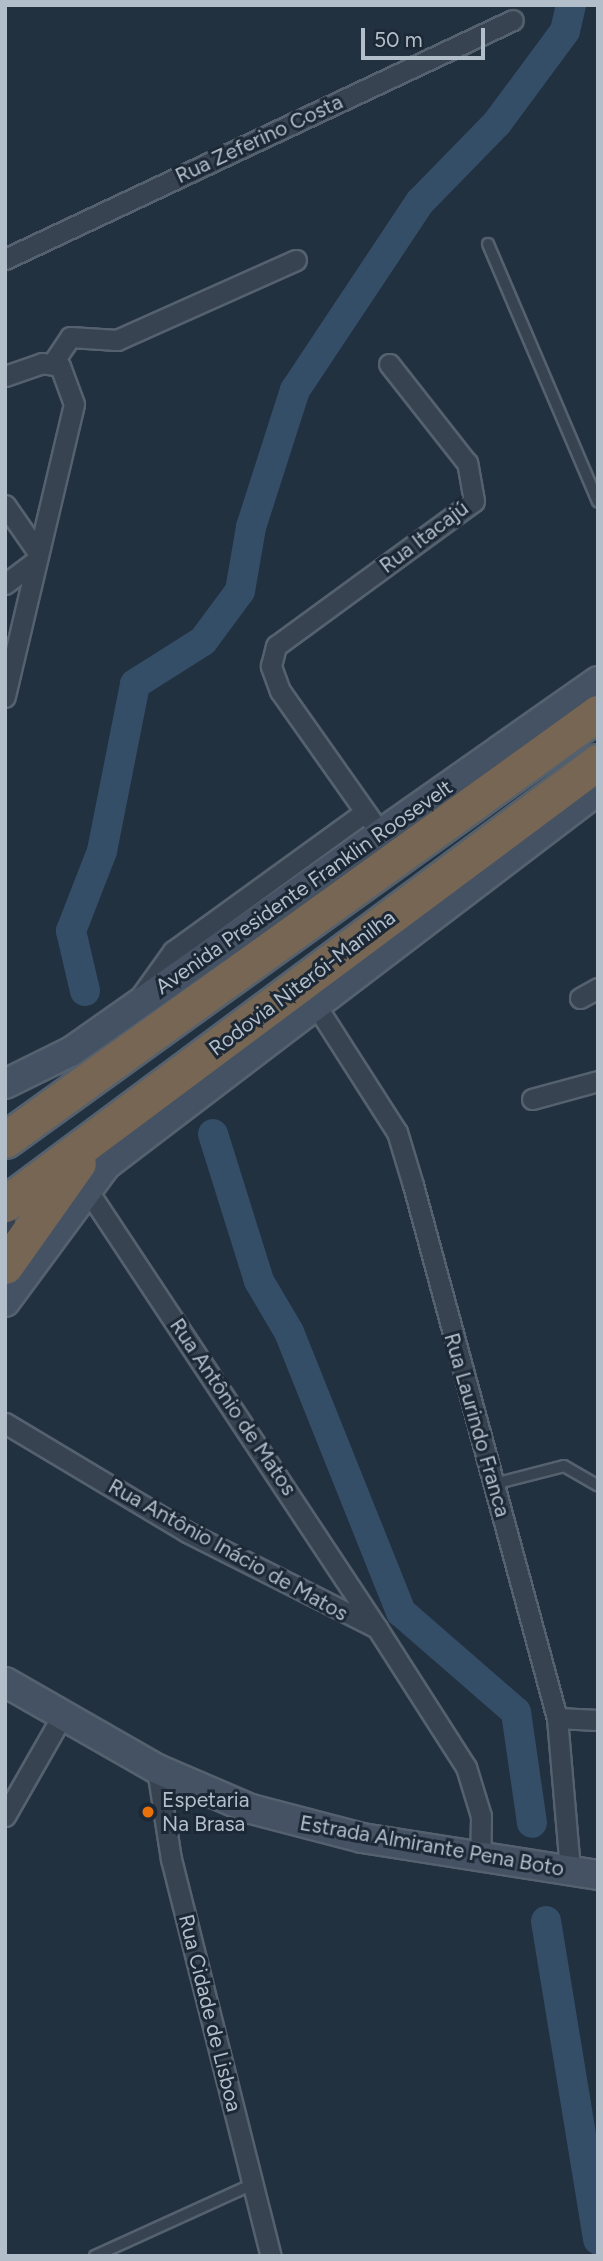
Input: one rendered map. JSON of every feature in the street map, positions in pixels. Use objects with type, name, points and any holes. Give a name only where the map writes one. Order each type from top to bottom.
[{"type":"highway","name":"Rodovia Niterói-Manilha","points":[[5,1140],[598,713]]},
{"type":"highway","name":"Rodovia Niterói-Manilha","points":[[5,1204],[598,762]]},
{"type":"highway","points":[[5,1111],[51,1107]]},
{"type":"highway","points":[[5,1266],[99,1135]]},
{"type":"street","name":"Rua Zeferino Costa","points":[[5,259],[513,20]]},
{"type":"street","points":[[5,376],[52,363],[70,337],[117,340],[296,260]]},
{"type":"street","points":[[5,697],[35,557],[74,424],[71,384],[52,363]]},
{"type":"street","name":"Rua Itacajú","points":[[373,823],[280,691],[271,666],[276,646],[474,501],[467,463],[389,363]]},
{"type":"street","points":[[5,505],[35,557]]},
{"type":"street","points":[[5,584],[35,557]]},
{"type":"street","name":"Avenida Presidente Franklin Roosevelt","points":[[5,1084],[44,1068],[133,1007],[373,823],[598,681]]},
{"type":"street","points":[[5,1302],[86,1188],[136,1140],[598,790]]},
{"type":"street","points":[[580,999],[598,988]]},
{"type":"street","name":"Rua Laurindo Franca","points":[[315,1004],[397,1132],[557,1718],[570,1870]]},
{"type":"street","points":[[532,1099],[598,1081]]},
{"type":"street","name":"Rua Antônio de Matos","points":[[86,1188],[377,1628]]},
{"type":"street","points":[[5,1218],[5,1253]]},
{"type":"street","name":"Rua Antônio Inácio de Matos","points":[[5,1423],[187,1532],[377,1628]]},
{"type":"street","points":[[377,1628],[466,1767],[481,1816],[480,1855]]},
{"type":"street","name":"Estrada Almirante Pena Boto","points":[[5,1682],[157,1769],[298,1824],[598,1875]]},
{"type":"street","points":[[5,1816],[62,1716]]},
{"type":"street","points":[[557,1718],[598,1720]]},
{"type":"street","name":"Rua Cidade de Lisboa","points":[[157,1769],[171,1859],[271,2256]]},
{"type":"lane","points":[[488,244],[598,502]]},
{"type":"lane","points":[[494,1484],[564,1466],[598,1486]]},
{"type":"lane","points":[[95,2256],[253,2184]]},
{"type":"waterway","points":[[85,991],[71,931],[102,851],[135,684],[203,641],[240,591],[251,527],[295,390],[420,202],[497,123],[565,31],[571,5]]},
{"type":"waterway","points":[[213,1134],[259,1281],[289,1332],[401,1612],[516,1712],[532,1823]]},
{"type":"waterway","points":[[546,1921],[598,2240]]},
{"type":"place","name":"Espetaria Na Brasa","points":[[148,1812]]}]
